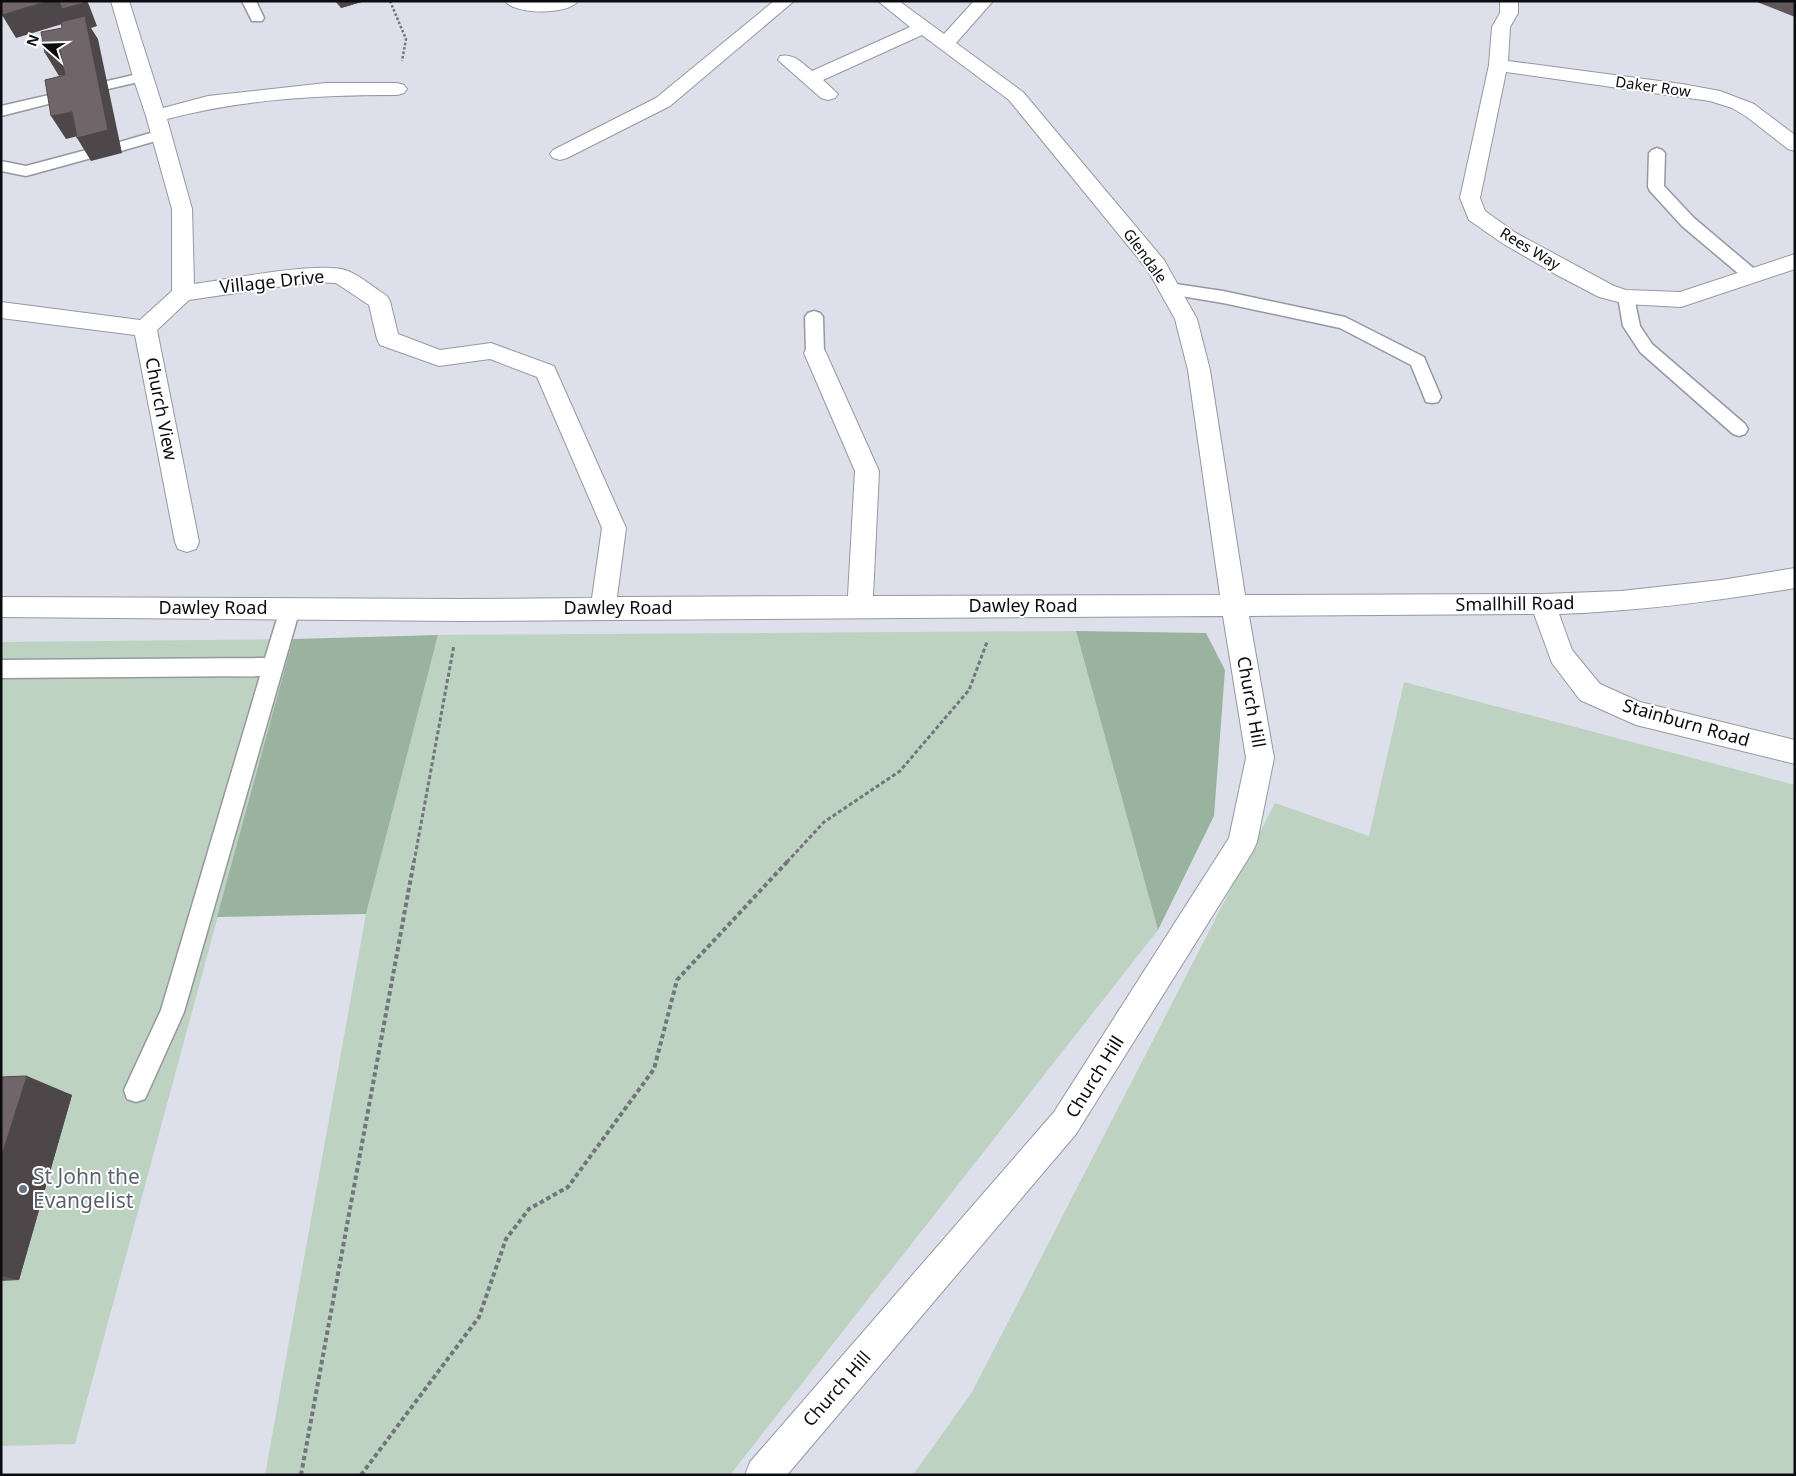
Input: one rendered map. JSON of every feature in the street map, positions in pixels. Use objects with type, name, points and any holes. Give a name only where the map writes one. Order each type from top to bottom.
[{"type":"street","points":[[1,310],[144,328],[183,292],[182,209],[159,125],[142,77],[120,1]]},
{"type":"street","points":[[514,1],[523,4],[559,6],[569,1]]},
{"type":"street","points":[[560,154],[663,102],[785,1]]},
{"type":"street","name":"Glendale","points":[[887,1],[1016,96],[1156,265],[1186,320],[1199,370],[1234,606]]},
{"type":"street","points":[[945,45],[984,1]]},
{"type":"street","name":"Rees Way","points":[[1509,1],[1509,13],[1502,27],[1498,65],[1470,198],[1476,215],[1509,238],[1562,269],[1607,292],[1626,297],[1681,300],[1795,261]]},
{"type":"street","points":[[809,79],[922,28]]},
{"type":"street","points":[[787,60],[828,94]]},
{"type":"street","name":"Daker Row","points":[[1498,65],[1713,96],[1739,104],[1755,114],[1795,146]]},
{"type":"street","points":[[159,125],[208,102],[326,89],[397,89]]},
{"type":"street","name":"Village Drive","points":[[183,292],[311,275],[341,276],[379,301],[388,339],[438,358],[491,351],[546,372],[614,528],[603,608]]},
{"type":"street","name":"Church View","points":[[144,328],[187,542]]},
{"type":"street","points":[[815,353],[866,471],[860,607]]},
{"type":"street","name":"Smallhill Road","points":[[1234,606],[1543,604],[1621,601],[1721,590],[1795,578]]},
{"type":"street","name":"Stainburn Road","points":[[1543,604],[1562,656],[1590,692],[1636,713],[1795,752]]},
{"type":"street","name":"Dawley Road","points":[[1,607],[460,610],[1234,606]]},
{"type":"street","name":"Church Hill","points":[[763,1475],[1065,1123],[1243,842],[1260,758],[1234,606]]},
{"type":"lane","points":[[249,1],[257,18]]},
{"type":"lane","points":[[108,86],[142,77]]},
{"type":"lane","points":[[1,111],[77,93]]},
{"type":"lane","points":[[120,146],[159,125]]},
{"type":"lane","points":[[1657,153],[1656,187],[1688,222],[1752,276]]},
{"type":"lane","points":[[1,166],[26,171],[90,154]]},
{"type":"lane","points":[[1169,289],[1222,297],[1345,323],[1418,361],[1432,397]]},
{"type":"lane","points":[[1626,297],[1632,326],[1646,348],[1739,429]]},
{"type":"lane","points":[[814,317],[815,353]]},
{"type":"lane","points":[[136,1090],[172,1012],[290,609]]},
{"type":"lane","points":[[1,669],[274,667]]},
{"type":"path","points":[[390,1],[406,39],[397,89]]},
{"type":"path","points":[[361,1475],[479,1317],[506,1239],[529,1209],[568,1187],[654,1069],[677,980],[824,822],[900,771],[969,690],[1001,606]]},
{"type":"path","points":[[301,1475],[460,610]]},
{"type":"green space","points":[[1076,631],[1158,930],[730,1475],[265,1475],[366,914],[438,635]]},
{"type":"green space","points":[[1076,631],[1206,633],[1225,670],[1214,816],[1158,930]]},
{"type":"green space","points":[[438,635],[366,914],[217,917],[293,639]]},
{"type":"green space","points":[[293,639],[75,1444],[1,1446],[1,642]]},
{"type":"green space","points":[[1404,682],[1795,785],[1795,1475],[913,1475],[972,1392],[1275,803],[1369,836]]},
{"type":"building","points":[[48,1],[2,15],[1,2]]},
{"type":"building","points":[[59,1],[83,1],[84,3],[62,9]]},
{"type":"building","points":[[85,16],[108,130],[77,138],[72,112],[51,116],[45,80],[65,75],[60,50],[45,53],[41,32],[62,28],[61,22]]},
{"type":"building","points":[[27,1076],[1,1158],[1,1077]]},
{"type":"place","name":"St John the Evangelist","points":[[23,1189]]}]
